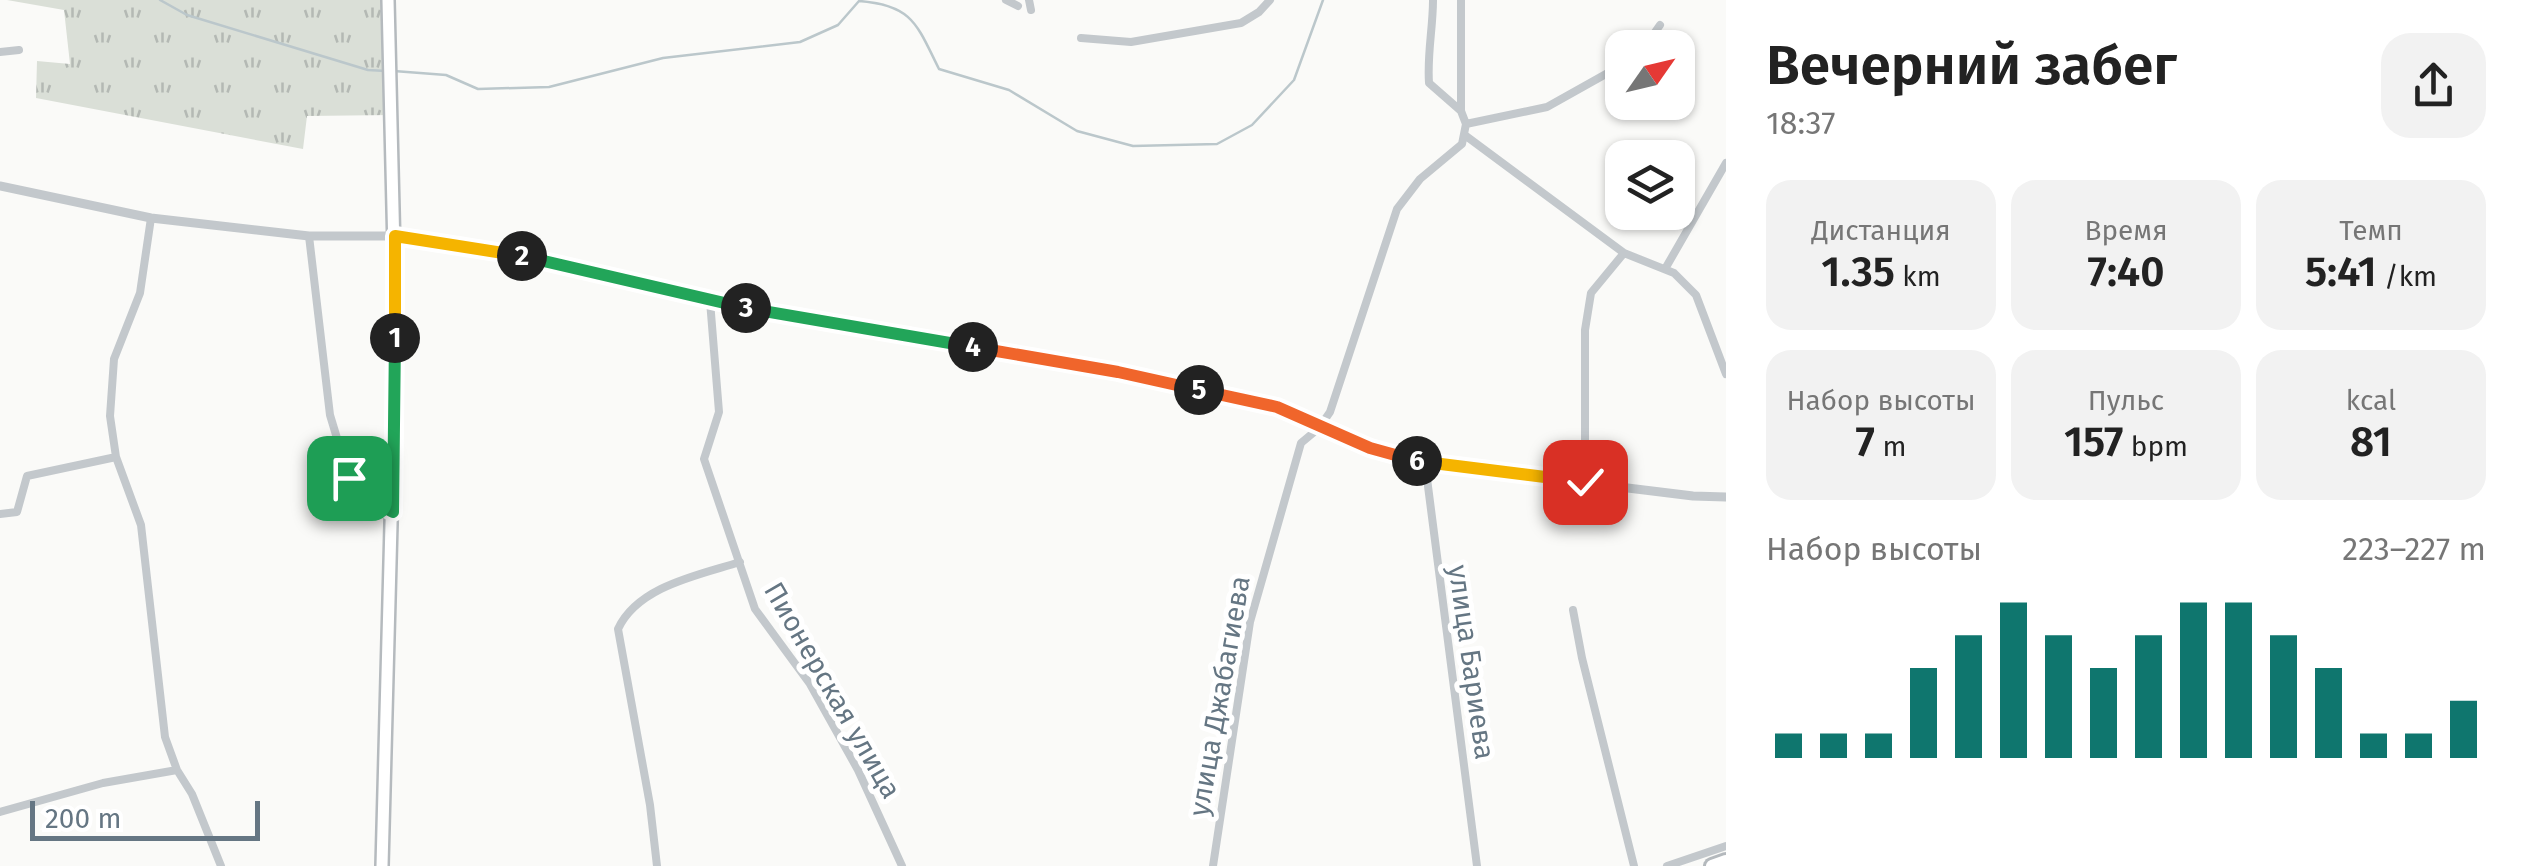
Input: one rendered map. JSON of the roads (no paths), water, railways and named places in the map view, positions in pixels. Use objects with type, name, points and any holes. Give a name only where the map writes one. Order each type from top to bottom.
[{"type":"highway","points":[[1712,866],[1726,861]]},
{"type":"main road","points":[[382,866],[393,512],[395,236],[388,0]]},
{"type":"street","points":[[1006,0],[1018,6]]},
{"type":"street","points":[[1082,38],[1131,42],[1242,23],[1270,0]]},
{"type":"street","points":[[1433,0],[1428,83],[1461,110]]},
{"type":"street","points":[[1461,0],[1461,110],[1466,136],[1624,252],[1674,273],[1696,295],[1726,374]]},
{"type":"street","points":[[1657,30],[1660,25]]},
{"type":"street","points":[[0,52],[19,50]]},
{"type":"street","points":[[1466,124],[1546,107],[1605,77]]},
{"type":"street","name":"улица Джабагиева","points":[[1213,866],[1250,622],[1301,442],[1319,428],[1330,412],[1397,210],[1420,179],[1462,144],[1466,136]]},
{"type":"street","points":[[1665,269],[1726,162]]},
{"type":"street","points":[[0,186],[151,218],[310,236],[395,236],[530,258],[710,301],[1118,372],[1277,407],[1370,448],[1424,463],[1726,497]]},
{"type":"street","points":[[151,218],[140,293],[114,359],[110,416],[116,458],[141,526],[165,736],[176,770],[192,794],[221,866]]},
{"type":"street","points":[[310,236],[330,414],[349,478],[370,500],[393,512]]},
{"type":"street","points":[[1585,482],[1585,330],[1590,293],[1624,252]]},
{"type":"street","name":"Пионерская улица","points":[[710,301],[719,412],[704,460],[755,608],[810,684],[858,770],[902,866]]},
{"type":"street","points":[[0,514],[17,512],[24,482],[34,472],[116,458]]},
{"type":"street","name":"улица Бариева","points":[[1424,463],[1478,866]]},
{"type":"street","points":[[657,866],[650,804],[618,629],[626,611],[649,596],[686,578],[740,562]]},
{"type":"street","points":[[1574,610],[1582,658],[1634,866]]},
{"type":"street","points":[[0,812],[104,783],[176,770]]},
{"type":"street","points":[[1667,866],[1726,846]]},
{"type":"waterway","points":[[160,0],[187,15],[368,70],[386,71]]},
{"type":"waterway","points":[[394,71],[446,75],[478,89],[549,87],[663,58],[800,42],[838,25],[859,1],[891,7],[911,20],[939,69],[1009,90],[1077,131],[1133,146],[1217,144],[1252,125],[1294,80],[1323,0]]}]
